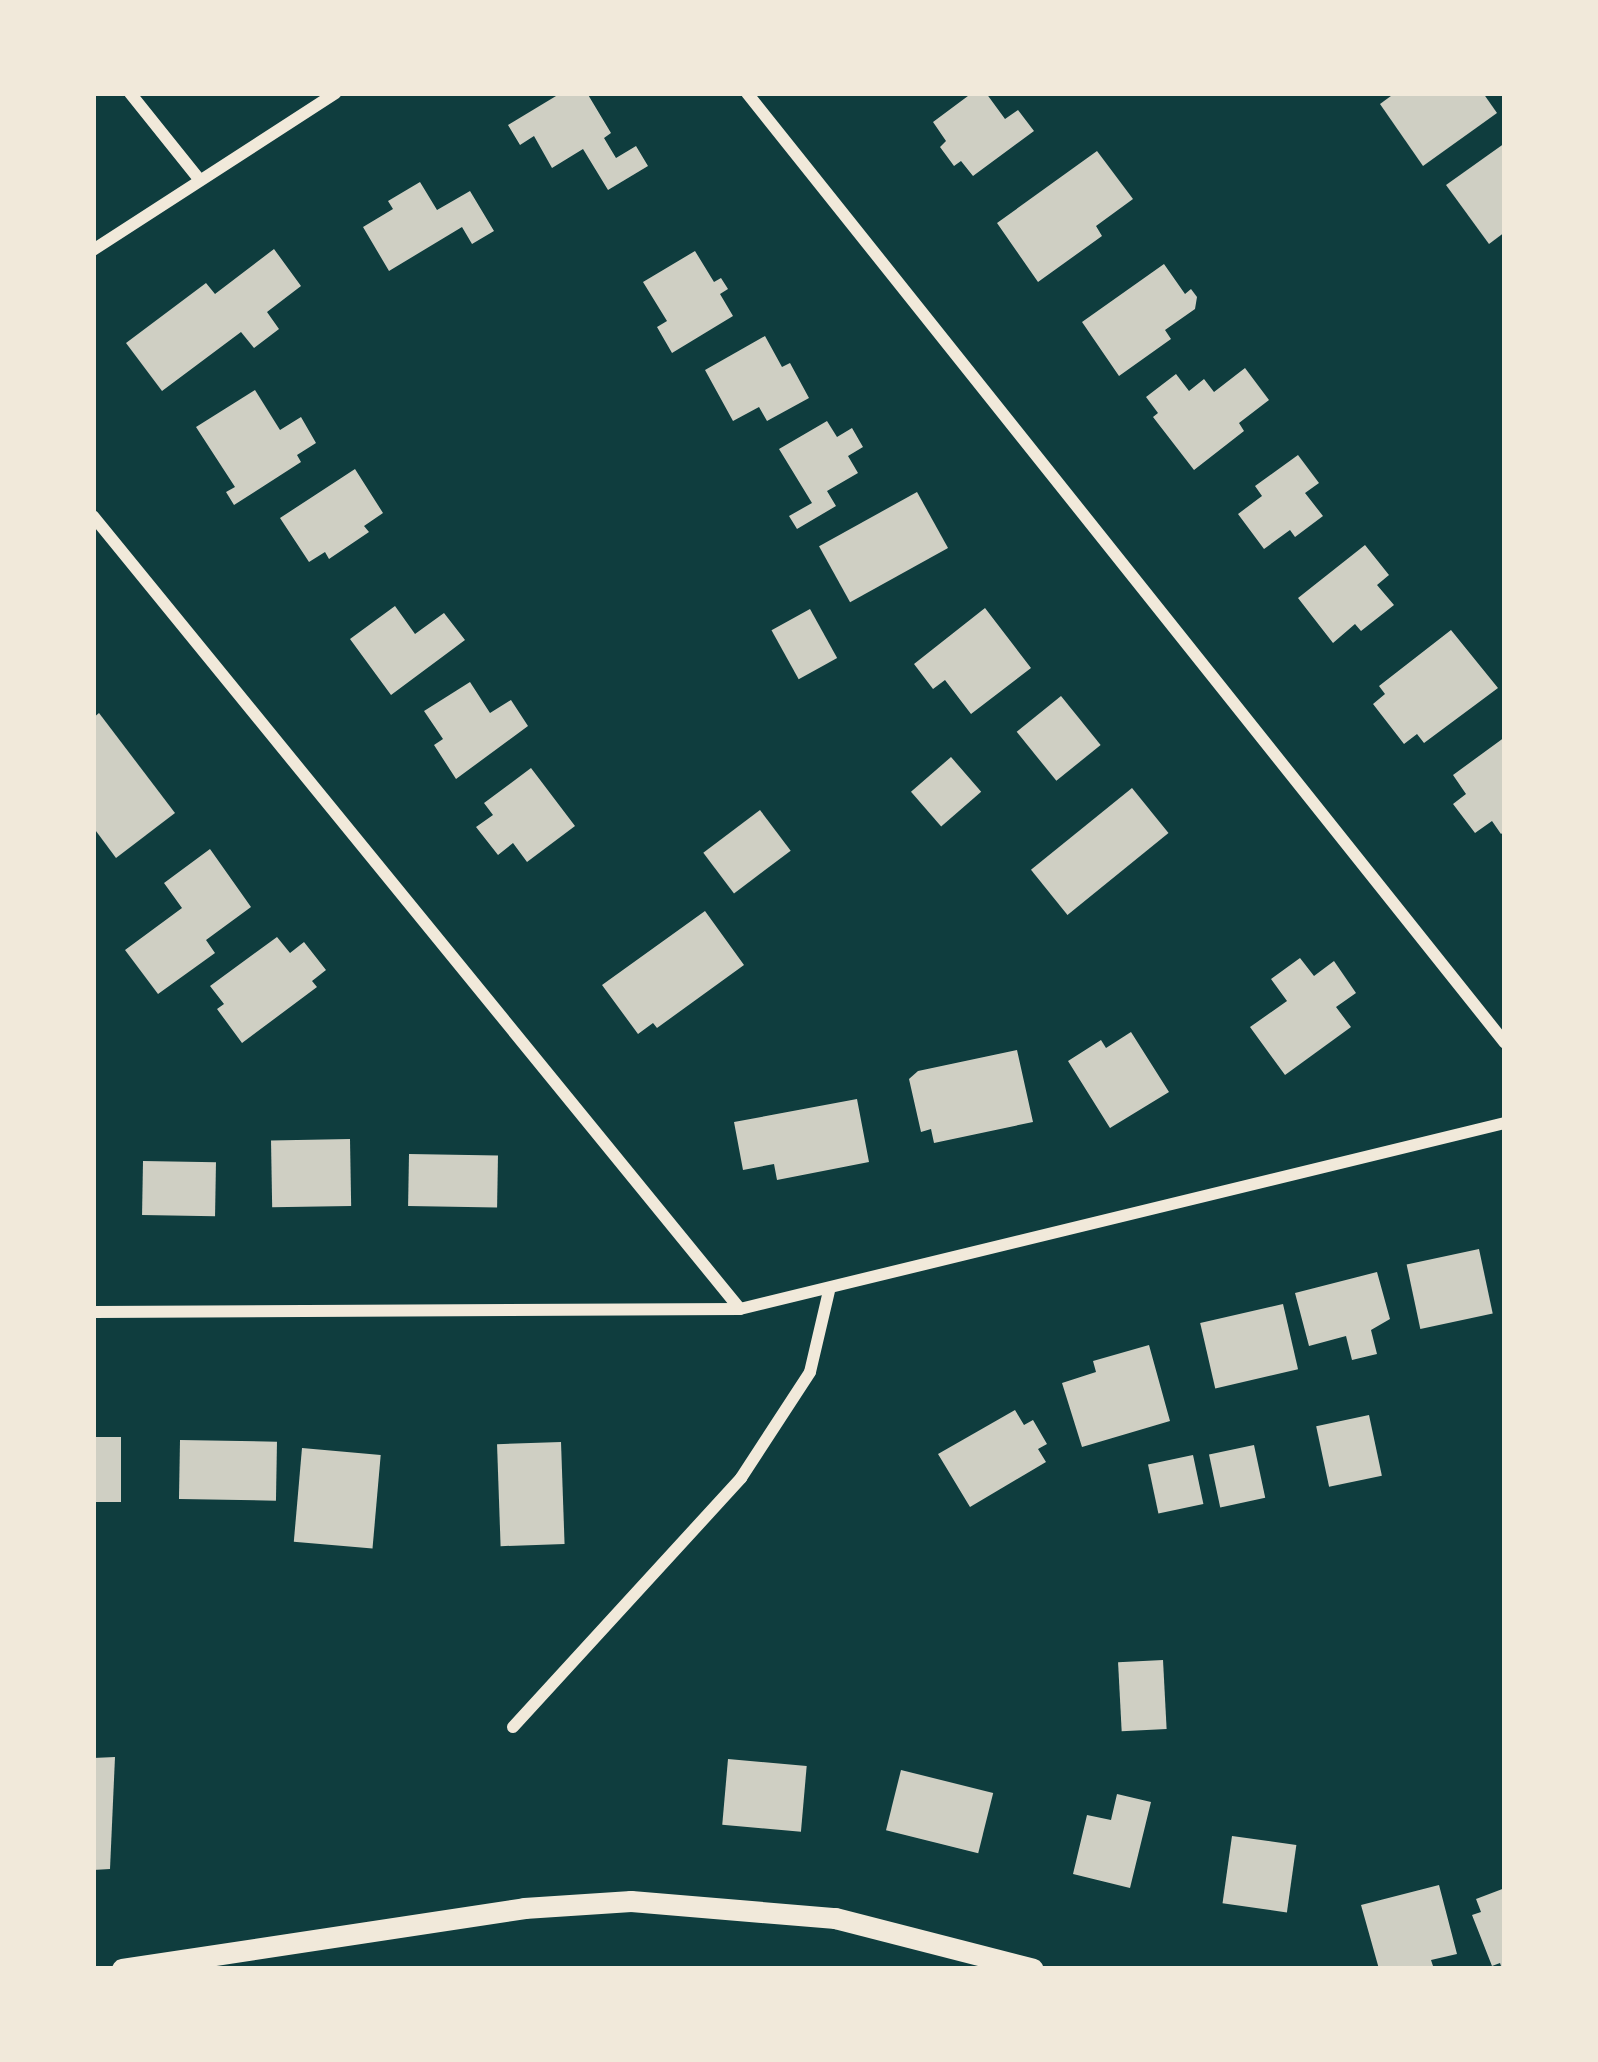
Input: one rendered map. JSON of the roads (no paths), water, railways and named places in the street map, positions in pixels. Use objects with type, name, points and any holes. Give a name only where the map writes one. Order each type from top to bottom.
[{"type":"street","points":[[130,93],[198,178]]},
{"type":"street","points":[[93,250],[336,93]]},
{"type":"street","points":[[747,93],[1505,1043]]},
{"type":"street","points":[[93,516],[740,1309]]},
{"type":"street","points":[[93,1312],[740,1309],[1505,1123]]},
{"type":"street","points":[[512,1727],[741,1478],[810,1372],[829,1291]]},
{"type":"street","points":[[122,1969],[524,1908],[631,1901],[836,1918],[1033,1969]]}]
